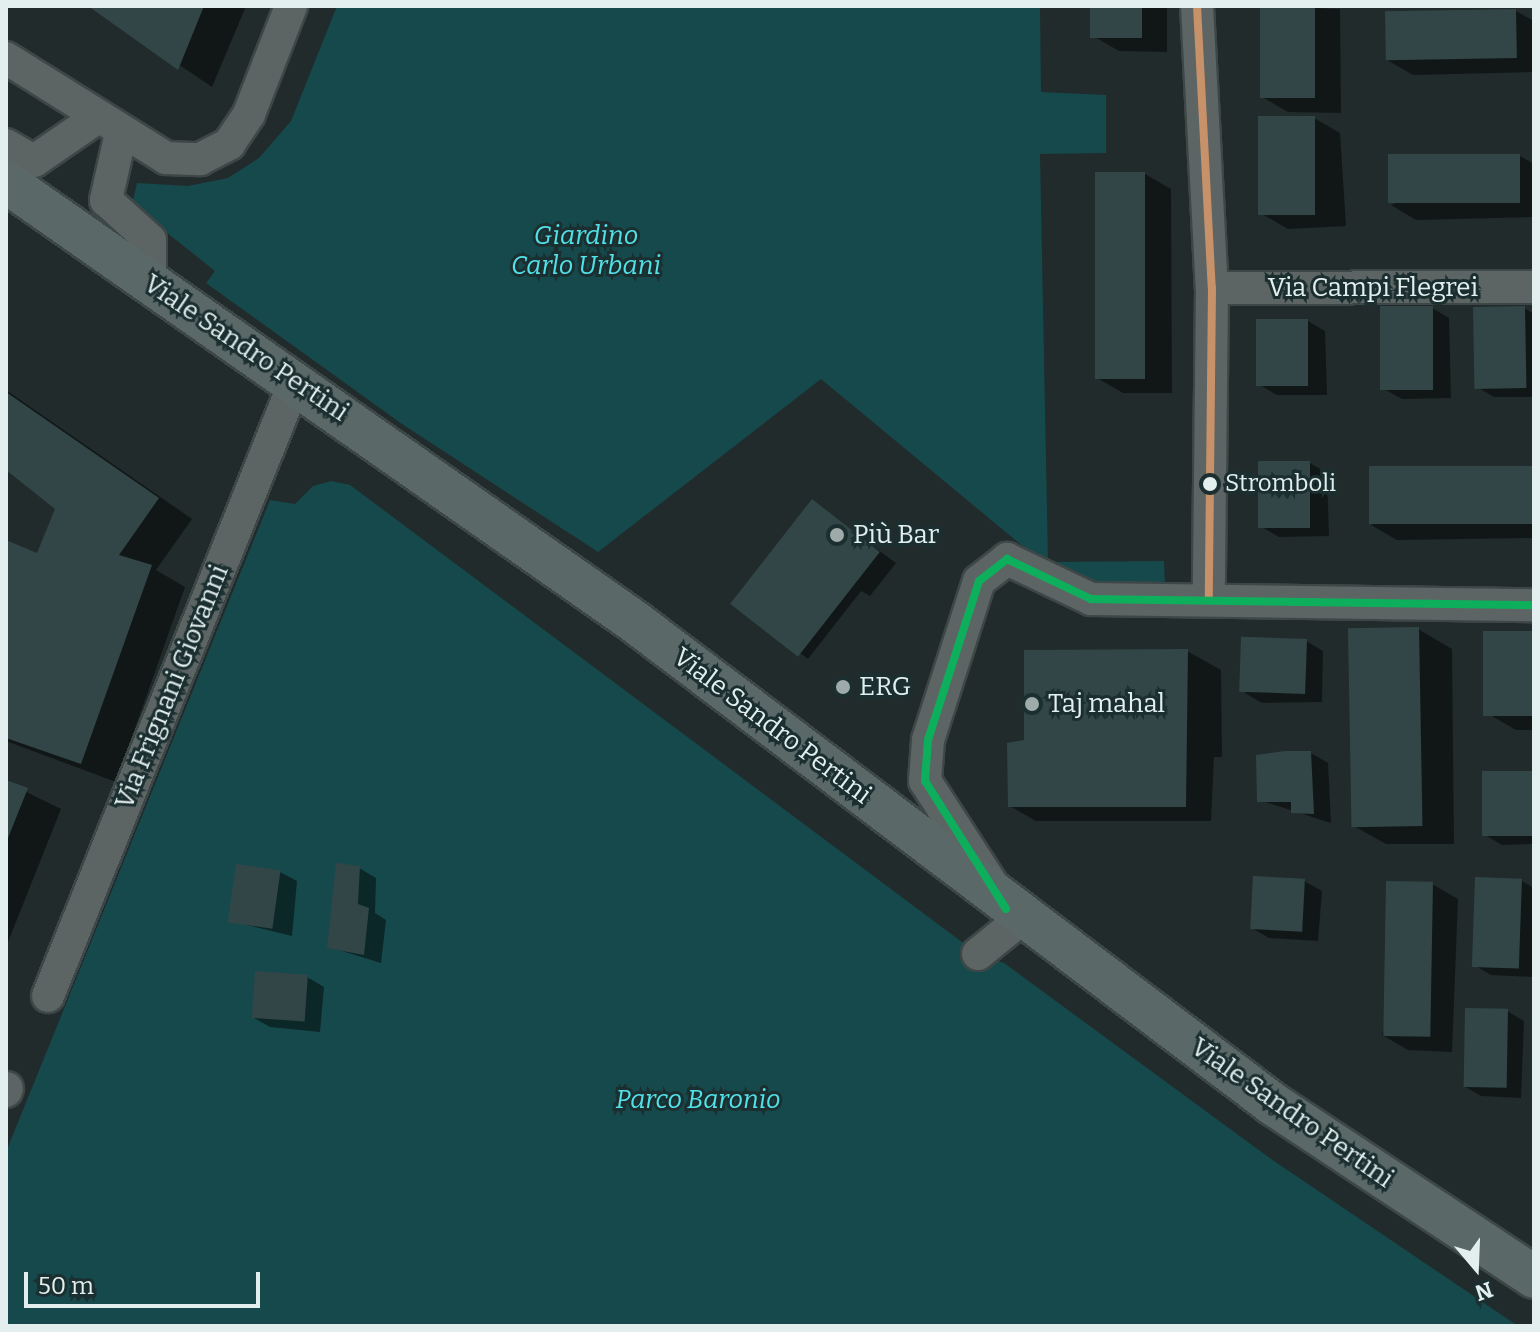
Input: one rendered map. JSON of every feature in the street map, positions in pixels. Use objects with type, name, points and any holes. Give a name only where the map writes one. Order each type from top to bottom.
[{"type":"main road","name":"Viale Sandro Pertini","points":[[6,182],[150,283],[296,379],[635,622],[1013,914],[1273,1104],[1534,1277]]},
{"type":"street","points":[[6,58],[108,126],[166,158],[200,159],[229,144],[291,6]]},
{"type":"street","points":[[1197,6],[1212,288],[1209,599]]},
{"type":"street","points":[[6,145],[34,161],[108,126]]},
{"type":"street","points":[[108,126],[105,192],[150,240],[150,283]]},
{"type":"street","name":"Via Campi Flegrei","points":[[1212,288],[1534,287]]},
{"type":"street","name":"Via Frignani Giovanni","points":[[48,996],[296,379]]},
{"type":"street","points":[[978,954],[1013,914],[925,781],[928,740],[979,581],[1007,559],[1091,599],[1534,605]]},
{"type":"green space","name":"Giardino Carlo Urbani","points":[[337,6],[1040,6],[1041,92],[1106,95],[1106,153],[1040,154],[1048,562],[1164,561],[1165,588],[1088,585],[1037,558],[821,379],[598,552],[402,424],[206,283],[215,271],[132,205],[137,183],[188,186],[228,178],[259,158],[291,121]]},
{"type":"green space","name":"Parco Baronio","points":[[331,481],[350,485],[978,954],[1004,963],[1271,1159],[1518,1326],[6,1326],[6,1152],[270,500],[295,504],[313,486]]},
{"type":"building","points":[[88,6],[204,6],[178,70]]},
{"type":"building","points":[[1090,6],[1142,6],[1142,38],[1090,38]]},
{"type":"building","points":[[1260,6],[1315,6],[1315,98],[1260,98]]},
{"type":"building","points":[[1516,9],[1517,58],[1386,60],[1385,11]]},
{"type":"building","points":[[1258,116],[1315,116],[1315,215],[1258,215]]},
{"type":"building","points":[[1388,154],[1520,154],[1520,203],[1388,203]]},
{"type":"building","points":[[1095,172],[1145,172],[1145,379],[1095,379]]},
{"type":"building","points":[[1380,306],[1433,306],[1433,390],[1380,390]]},
{"type":"building","points":[[1525,306],[1526,388],[1474,389],[1473,307]]},
{"type":"building","points":[[1256,319],[1308,319],[1308,386],[1256,386]]},
{"type":"building","points":[[6,392],[159,498],[119,555],[152,565],[81,764],[6,738],[6,540],[37,553],[55,509],[6,470]]},
{"type":"building","points":[[1258,461],[1310,461],[1310,528],[1258,528]]},
{"type":"building","points":[[1369,466],[1534,466],[1534,524],[1369,524]]},
{"type":"building","points":[[812,499],[880,552],[798,657],[730,604]]},
{"type":"building","points":[[1419,627],[1422,826],[1351,827],[1348,628]]},
{"type":"building","points":[[1483,631],[1534,631],[1534,716],[1483,716]]},
{"type":"building","points":[[1241,637],[1307,639],[1305,694],[1239,692]]},
{"type":"building","points":[[1188,649],[1186,807],[1008,807],[1007,743],[1024,740],[1024,650]]},
{"type":"building","points":[[1311,751],[1314,814],[1291,813],[1291,802],[1257,802],[1256,755]]},
{"type":"building","points":[[1482,771],[1534,771],[1534,836],[1482,836]]},
{"type":"building","points":[[6,780],[28,788],[6,843]]},
{"type":"building","points":[[336,863],[360,866],[358,904],[369,908],[364,955],[327,948]]},
{"type":"building","points":[[236,864],[281,870],[272,929],[228,922]]},
{"type":"building","points":[[1253,876],[1305,879],[1302,932],[1250,929]]},
{"type":"building","points":[[1475,877],[1522,879],[1519,969],[1472,967]]},
{"type":"building","points":[[1386,881],[1433,882],[1430,1037],[1383,1036]]},
{"type":"building","points":[[255,971],[308,975],[305,1022],[252,1018]]},
{"type":"building","points":[[1465,1008],[1508,1009],[1507,1088],[1464,1087]]},
{"type":"transit line","points":[[1197,6],[1212,288],[1209,599]]},
{"type":"transit line","points":[[1006,909],[925,781],[928,740],[979,581],[1007,559],[1091,599],[1534,605]]},
{"type":"place","name":"Stromboli","points":[[1210,484]]},
{"type":"place","name":"Più Bar","points":[[837,535]]},
{"type":"place","name":"ERG","points":[[843,687]]},
{"type":"place","name":"Taj mahal","points":[[1032,704]]}]
